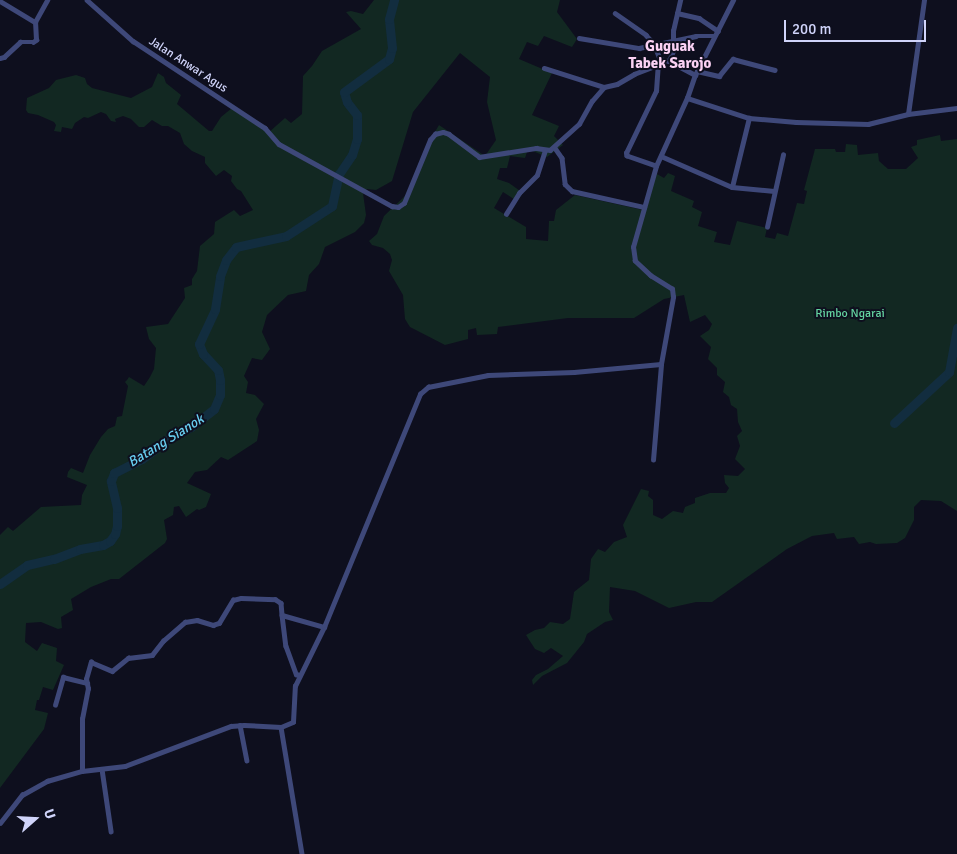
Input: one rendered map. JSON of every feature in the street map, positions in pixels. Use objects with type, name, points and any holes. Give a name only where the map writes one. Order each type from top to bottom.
[{"type":"street","points":[[0,58],[4,57],[20,42],[34,42],[35,22],[47,0]]},
{"type":"street","name":"Jalan Anwar Agus","points":[[87,0],[133,41],[265,128],[279,144],[392,206],[398,206],[404,202],[430,140],[435,134],[443,132],[449,134],[479,157],[536,148],[545,151]]},
{"type":"street","points":[[669,61],[673,51],[672,41],[680,0]]},
{"type":"street","points":[[653,460],[661,364],[674,297],[672,289],[651,276],[635,261],[633,247],[656,166],[687,98],[696,73],[733,0]]},
{"type":"street","points":[[908,114],[924,0]]},
{"type":"street","points":[[0,1],[35,22]]},
{"type":"street","points":[[615,13],[646,35],[654,44],[660,59],[656,91],[626,153],[627,156],[656,166]]},
{"type":"street","points":[[677,13],[699,18],[718,31]]},
{"type":"street","points":[[579,38],[639,48],[696,36],[715,36]]},
{"type":"street","points":[[660,59],[696,73],[719,76],[733,59],[775,70]]},
{"type":"street","points":[[544,68],[604,87],[616,84],[634,74],[658,65]]},
{"type":"street","points":[[506,214],[519,194],[536,177],[545,151],[555,148],[579,124],[592,101],[604,87]]},
{"type":"street","points":[[687,98],[749,118],[796,122],[868,124],[908,114],[957,108]]},
{"type":"street","points":[[732,187],[749,118]]},
{"type":"street","points":[[555,148],[562,158],[565,184],[572,191],[644,206]]},
{"type":"street","points":[[767,227],[783,155]]},
{"type":"street","points":[[661,156],[732,187],[774,191]]},
{"type":"street","points":[[0,824],[22,795],[47,780],[82,771],[125,766],[240,725],[281,727],[293,722],[295,686],[324,627],[420,394],[428,387],[488,375],[574,372],[661,364]]},
{"type":"street","points":[[82,771],[82,718],[91,662],[112,671],[128,658],[152,655],[162,641],[185,622],[197,620],[213,625],[218,624],[233,600],[275,599],[280,604],[286,646],[296,674],[300,675]]},
{"type":"street","points":[[282,616],[324,627]]},
{"type":"street","points":[[55,705],[63,677],[87,683]]},
{"type":"street","points":[[240,725],[247,760]]},
{"type":"street","points":[[281,727],[302,854]]},
{"type":"street","points":[[102,769],[111,831]]},
{"type":"green space","name":"Rimbo Ngarai","points":[[374,0],[560,0],[557,12],[577,39],[572,47],[544,36],[538,46],[527,42],[519,59],[552,73],[532,115],[559,126],[554,136],[563,145],[547,157],[528,149],[525,158],[510,156],[507,168],[500,168],[497,179],[509,183],[523,193],[517,201],[503,192],[494,208],[526,227],[526,239],[548,241],[549,221],[554,221],[556,210],[575,195],[643,210],[657,174],[664,178],[668,173],[675,176],[671,191],[694,201],[692,207],[702,212],[698,226],[717,232],[714,242],[730,245],[737,221],[767,228],[765,237],[775,239],[777,233],[788,236],[797,203],[804,204],[807,191],[804,190],[815,149],[835,149],[836,152],[845,152],[846,144],[857,145],[858,155],[878,153],[879,161],[888,169],[906,169],[918,158],[911,147],[917,145],[917,140],[940,135],[941,141],[957,139],[957,511],[941,501],[921,500],[914,507],[914,520],[905,538],[897,543],[876,544],[870,542],[859,544],[854,537],[837,539],[834,533],[812,536],[787,549],[712,602],[696,602],[669,608],[635,591],[610,587],[609,612],[613,620],[605,622],[587,634],[584,642],[567,663],[542,676],[533,685],[532,680],[536,675],[548,669],[563,656],[551,648],[544,653],[535,649],[526,635],[544,628],[550,622],[563,624],[570,619],[574,592],[589,580],[591,559],[598,549],[605,552],[614,542],[627,537],[623,525],[641,489],[649,491],[648,496],[653,500],[653,515],[662,519],[673,511],[683,513],[685,507],[695,503],[695,498],[710,493],[726,493],[729,488],[725,483],[724,475],[738,476],[745,469],[735,459],[740,446],[737,436],[742,431],[738,422],[737,409],[731,405],[729,397],[723,392],[725,382],[717,375],[717,368],[708,359],[711,347],[700,336],[709,330],[712,324],[705,315],[690,322],[684,295],[664,299],[634,318],[568,318],[498,327],[497,334],[477,335],[476,328],[468,330],[468,339],[445,345],[410,327],[405,319],[403,295],[389,271],[392,260],[390,254],[383,248],[372,245],[369,241],[377,234],[384,216],[407,194],[426,147],[439,125],[485,156],[496,140],[487,102],[490,77],[460,53],[413,112],[392,181],[376,190],[367,189],[363,193],[366,215],[364,223],[355,232],[325,247],[319,264],[309,275],[306,291],[288,295],[267,315],[262,332],[270,349],[262,360],[252,358],[244,376],[248,382],[246,393],[255,395],[264,404],[256,419],[259,430],[257,441],[228,460],[221,457],[207,470],[195,472],[187,483],[211,494],[206,507],[197,509],[186,517],[179,506],[174,507],[173,515],[164,520],[167,539],[165,543],[119,579],[111,579],[91,587],[71,599],[73,610],[61,617],[62,628],[58,629],[41,622],[26,623],[25,642],[37,651],[42,643],[57,648],[56,661],[64,665],[53,690],[43,687],[39,700],[37,700],[35,710],[48,713],[44,729],[0,788],[0,535],[8,527],[13,531],[41,507],[81,505],[82,495],[87,485],[67,477],[68,472],[71,468],[83,473],[90,455],[101,437],[108,429],[115,426],[117,417],[122,416],[128,386],[125,382],[129,377],[144,386],[150,377],[154,369],[156,348],[149,339],[146,327],[168,324],[185,298],[184,288],[192,285],[192,279],[197,271],[200,246],[214,234],[215,222],[234,210],[240,216],[253,210],[241,191],[231,181],[232,176],[224,170],[216,176],[205,163],[205,157],[192,151],[184,144],[180,133],[168,126],[162,126],[152,120],[144,127],[139,127],[131,119],[123,116],[115,119],[116,122],[111,121],[106,114],[101,112],[88,118],[84,117],[75,123],[72,129],[62,127],[61,132],[54,131],[56,125],[54,122],[28,113],[26,110],[27,98],[49,88],[56,80],[76,75],[85,78],[87,84],[92,88],[131,98],[152,87],[158,73],[164,77],[166,83],[181,95],[177,104],[209,131],[212,131],[221,117],[232,108],[268,133],[285,118],[291,123],[302,114],[303,76],[322,51],[361,29],[346,12],[351,11],[363,14]]},
{"type":"waterway","name":"Batang Sianok","points":[[0,584],[27,565],[54,559],[80,549],[103,545],[110,541],[115,534],[117,526],[117,508],[111,481],[114,473],[142,459],[170,438],[191,427],[214,409],[220,395],[218,370],[203,354],[199,344],[215,309],[220,276],[226,260],[236,247],[286,236],[332,206],[339,174],[352,155],[357,139],[357,115],[347,102],[344,92],[389,59],[392,48],[389,19],[394,0]]},
{"type":"waterway","points":[[894,423],[949,372],[957,328]]},
{"type":"district","name":"Guguak Tabek Sarojo","points":[[670,54]]}]
